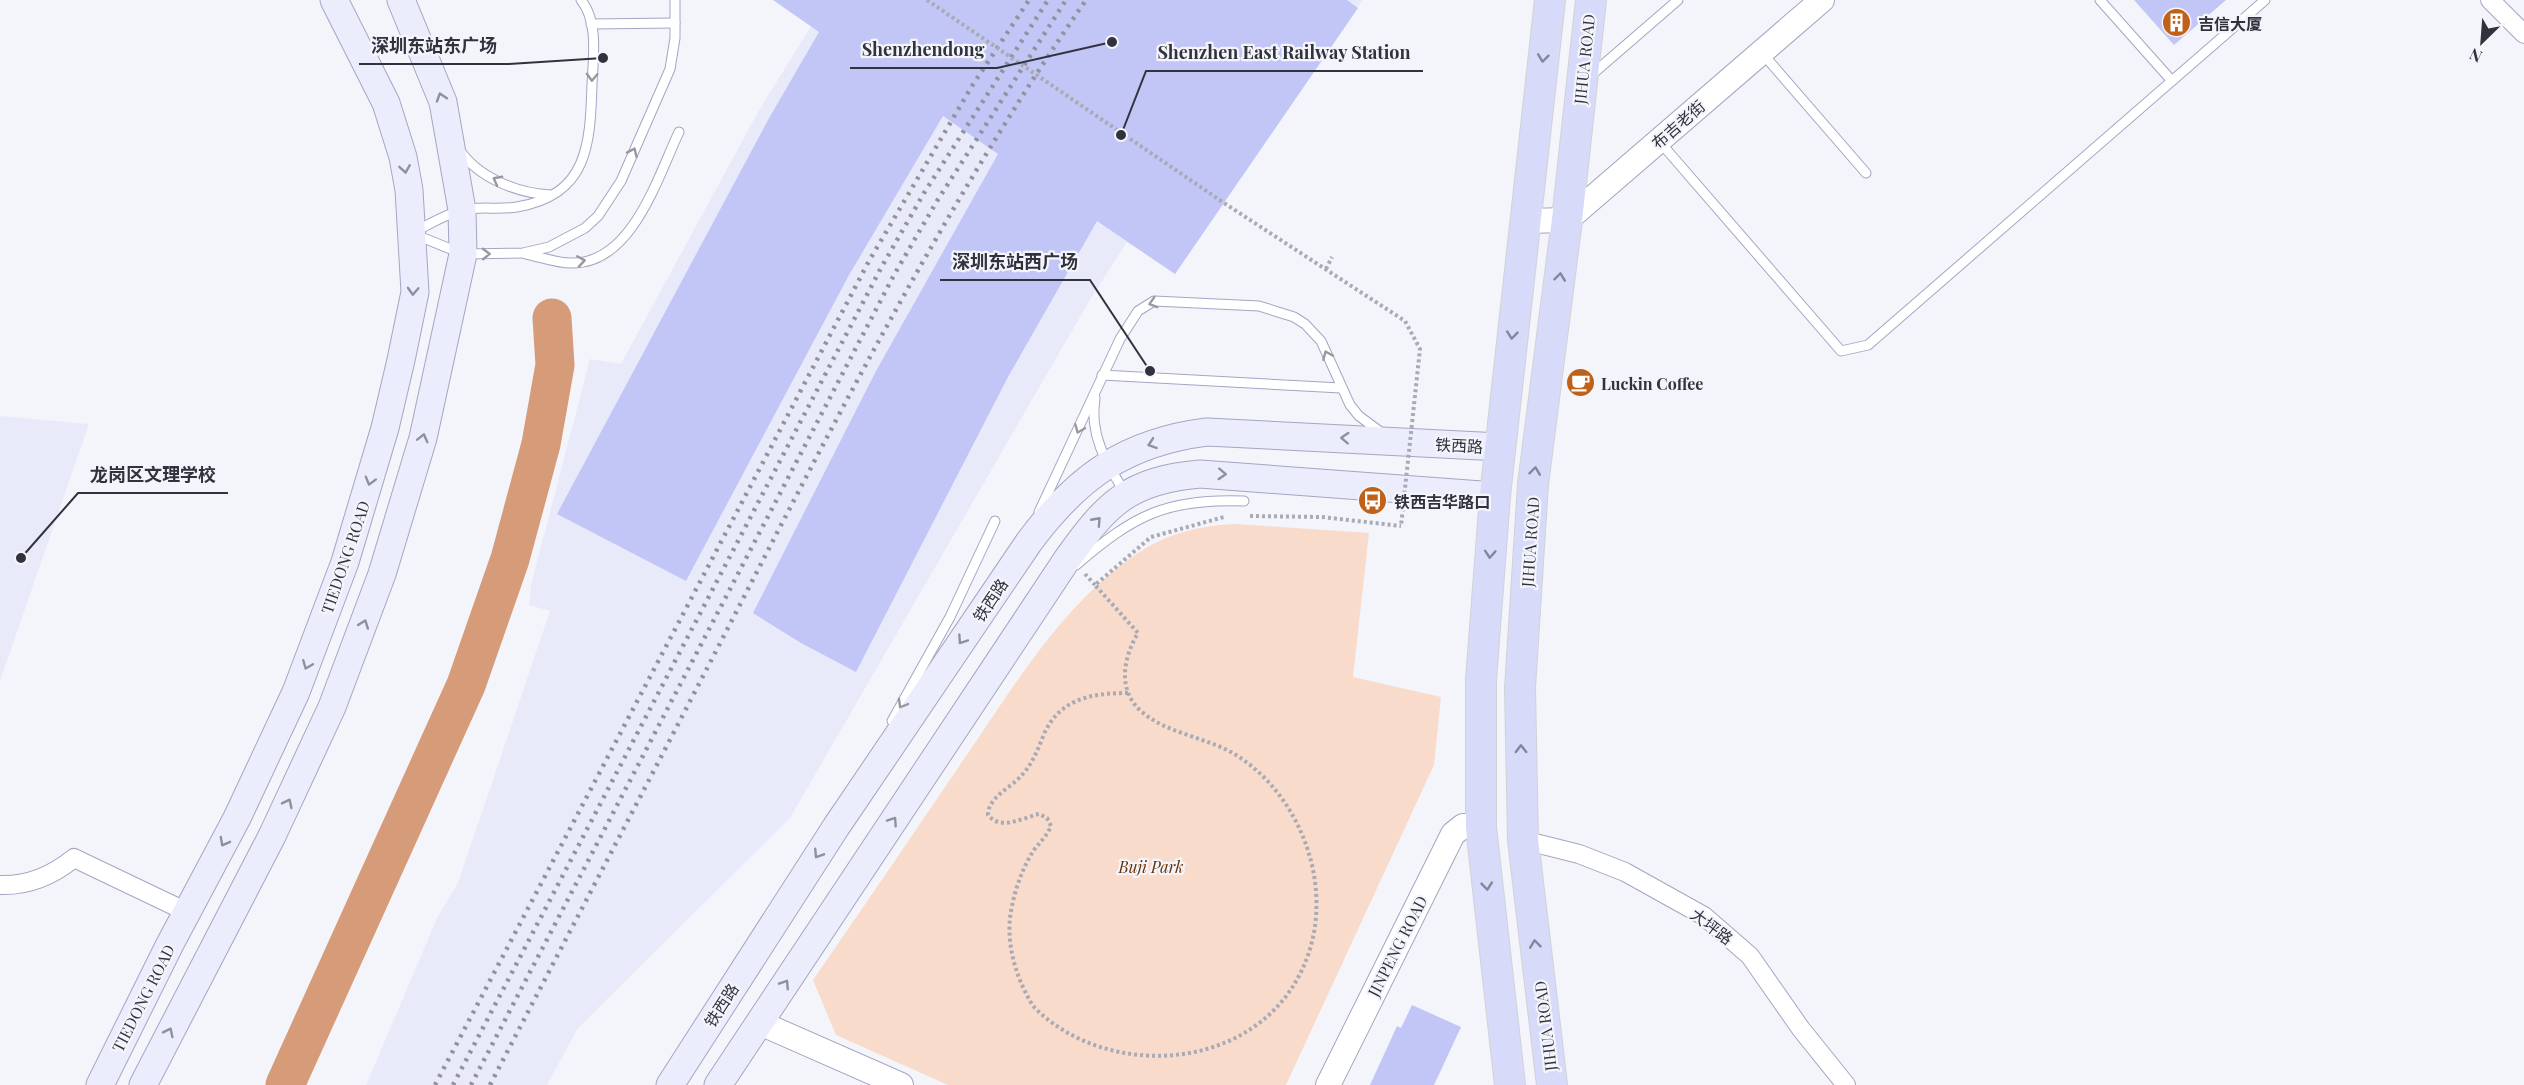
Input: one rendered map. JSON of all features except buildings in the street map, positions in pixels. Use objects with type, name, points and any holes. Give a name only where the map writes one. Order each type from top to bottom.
[{"type":"main road","name":"TIEDONG ROAD","points":[[100,1085],[268,756],[309,660],[345,562],[376,462],[401,360],[415,292],[409,190],[396,130],[374,77],[334,0]]},
{"type":"main road","points":[[143,1085],[303,772],[358,641],[404,507],[423,438],[463,254],[462,210],[451,135],[431,68],[401,0]]},
{"type":"main road","points":[[1510,1085],[1481,827],[1481,680],[1495,496],[1550,0]]},
{"type":"main road","name":"JIHUA ROAD","points":[[1552,1085],[1523,840],[1520,688],[1533,484],[1567,220],[1591,0]]},
{"type":"main road","name":"铁西路","points":[[670,1085],[836,827],[1008,573],[1058,504],[1107,464],[1149,444],[1176,436],[1207,432],[1500,447]]},
{"type":"main road","points":[[718,1085],[1045,592],[1085,535],[1126,494],[1161,478],[1200,474],[1495,496]]},
{"type":"street","name":"布吉老街","points":[[1567,220],[1822,0]]},
{"type":"street","points":[[2490,0],[2524,34]]},
{"type":"street","points":[[1525,221],[1567,220]]},
{"type":"street","name":"JINPENG ROAD","points":[[1328,1085],[1453,834],[1463,826],[1481,827]]},
{"type":"street","name":"大坪路","points":[[1523,840],[1579,854],[1625,872],[1704,916],[1750,956],[1801,1029],[1846,1085]]},
{"type":"street","points":[[0,885],[17,885],[55,874],[74,858],[187,912]]},
{"type":"street","points":[[760,1023],[901,1085]]},
{"type":"lane","points":[[411,233],[462,210],[516,207],[553,195],[574,177],[582,162],[590,136],[593,53],[591,24],[581,0]]},
{"type":"lane","points":[[524,253],[549,247],[585,228],[609,201],[670,69],[675,0]]},
{"type":"lane","points":[[1580,86],[1678,0]]},
{"type":"lane","points":[[2100,0],[2172,81]]},
{"type":"lane","points":[[1659,141],[1841,351],[1868,345],[2265,0]]},
{"type":"lane","points":[[591,24],[675,23]]},
{"type":"lane","points":[[1761,52],[1866,173]]},
{"type":"lane","points":[[411,233],[463,254],[524,253],[573,263],[597,258],[613,250],[636,221],[679,132]]},
{"type":"lane","points":[[451,135],[461,153],[489,176],[521,191],[553,195]]},
{"type":"lane","points":[[1008,573],[1060,471],[1102,375],[1127,327],[1142,307],[1154,301],[1172,300],[1259,306],[1294,317],[1310,328],[1321,341],[1341,388],[1359,417],[1382,433],[1403,441]]},
{"type":"lane","points":[[1102,375],[1341,388]]},
{"type":"lane","points":[[1102,375],[1095,399],[1094,423],[1098,445],[1126,494]]},
{"type":"lane","points":[[1045,592],[1108,538],[1157,510],[1197,501],[1244,501]]},
{"type":"lane","points":[[836,827],[931,653],[995,521]]},
{"type":"path","points":[[927,0],[1405,321],[1420,349],[1401,526],[1322,517],[1244,516]]},
{"type":"path","points":[[1326,269],[1332,257]]},
{"type":"path","points":[[1234,517],[1151,537],[1095,585],[1138,633],[1128,649],[1124,671],[1128,693],[1141,711],[1161,724],[1230,752],[1261,773],[1285,802],[1303,835],[1316,905],[1313,938],[1303,970],[1287,1000],[1266,1026]]},
{"type":"path","points":[[1050,1028],[1023,990],[1012,955],[1010,919],[1018,883],[1051,826],[1047,818],[1040,814],[1001,824],[993,821],[988,815],[988,807],[1022,775],[1032,762],[1052,720],[1061,710],[1086,696],[1128,693]]},
{"type":"shaded area","points":[[773,0],[1363,0],[1175,274],[1127,242],[1091,298],[790,818],[578,1028],[547,1085],[366,1085],[438,916],[458,883],[550,611],[529,605],[531,585],[590,359],[621,364],[758,112],[811,26]]},
{"type":"shaded area","points":[[0,416],[89,424],[0,681]]},
{"type":"green space","name":"Buji Park","points":[[1237,524],[1369,533],[1353,677],[1441,697],[1434,765],[1286,1085],[948,1085],[836,1035],[813,980],[1042,647],[1086,596],[1111,573],[1149,546],[1186,531]]},
{"type":"waterway","points":[[285,1085],[466,685],[510,559],[541,444],[555,365],[552,318]]},
{"type":"railway","points":[[435,1085],[869,261],[972,86],[1029,0]]},
{"type":"railway","points":[[453,1085],[881,268],[924,193],[1048,0]]},
{"type":"railway","points":[[471,1085],[894,275],[937,201],[1066,0]]},
{"type":"railway","points":[[490,1085],[785,517],[906,291],[1038,71],[1086,0]]},
{"type":"place","name":"吉信大厦","points":[[2177,23]]},
{"type":"place","name":"Shenzhendong","points":[[1112,42]]},
{"type":"place","name":"深圳东站东广场","points":[[603,58]]},
{"type":"place","name":"Shenzhen East Railway Station","points":[[1121,135]]},
{"type":"place","name":"深圳东站西广场","points":[[1150,371]]},
{"type":"place","name":"Luckin Coffee","points":[[1580,383]]},
{"type":"place","name":"铁西吉华路口","points":[[1373,501]]},
{"type":"place","name":"龙岗区文理学校","points":[[21,558]]}]
